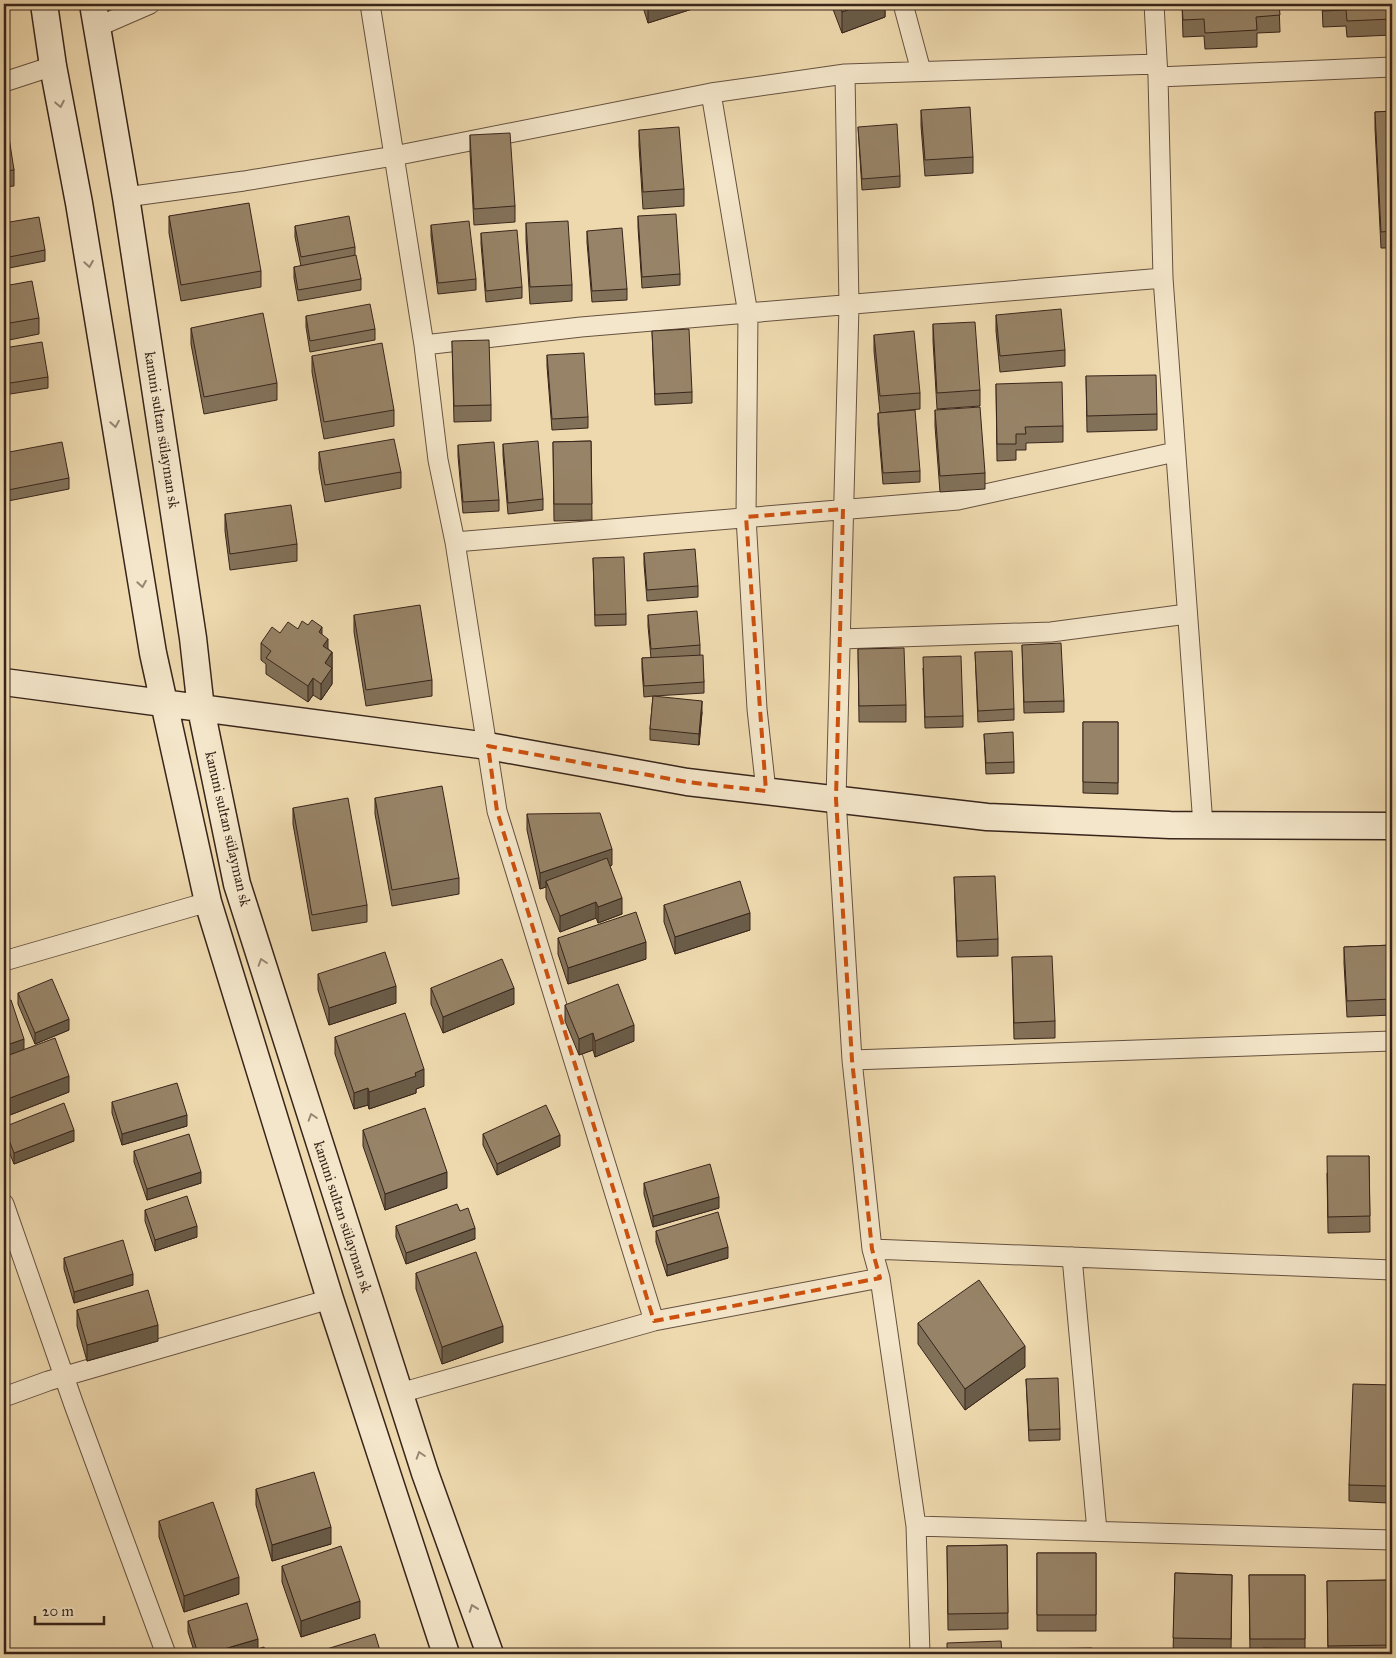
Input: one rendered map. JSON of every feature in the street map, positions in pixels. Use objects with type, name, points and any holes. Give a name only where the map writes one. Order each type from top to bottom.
[{"type":"main road","points":[[44,4],[53,66],[79,203],[163,704],[208,902],[330,1299],[446,1654]]},
{"type":"main road","name":"kanuni sultan sülayman sk","points":[[95,15],[126,197],[193,638],[201,709],[237,884],[425,1474],[490,1654]]},
{"type":"main road","points":[[4,682],[488,746],[687,782],[987,817],[1203,826],[1392,826]]},
{"type":"street","points":[[95,15],[150,4]]},
{"type":"street","points":[[370,4],[424,345],[438,460],[456,542],[497,811],[654,1321]]},
{"type":"street","points":[[903,4],[921,70]]},
{"type":"street","points":[[1154,4],[1158,70],[1163,278],[1203,826]]},
{"type":"street","points":[[4,82],[53,66]]},
{"type":"street","points":[[126,197],[244,182],[394,156],[711,93],[846,74],[921,70],[1158,70],[1392,66]]},
{"type":"street","points":[[846,74],[849,306],[836,799],[852,1060],[872,1249],[880,1278],[916,1526],[920,1654]]},
{"type":"street","points":[[711,93],[748,314],[746,517],[757,709],[766,791]]},
{"type":"street","points":[[424,345],[581,327],[849,306],[1163,278]]},
{"type":"street","points":[[456,542],[958,500],[1176,452]]},
{"type":"street","points":[[840,638],[1051,632],[1187,614]]},
{"type":"street","points":[[4,961],[208,902]]},
{"type":"street","points":[[852,1060],[1392,1041]]},
{"type":"street","points":[[4,1204],[165,1654]]},
{"type":"street","points":[[872,1249],[1392,1270]]},
{"type":"street","points":[[1072,1257],[1097,1531]]},
{"type":"street","points":[[400,1393],[654,1321],[880,1278]]},
{"type":"street","points":[[4,1397],[48,1381],[65,1378],[330,1299]]},
{"type":"street","points":[[916,1526],[1392,1540]]},
{"type":"highlighted area","points":[[843,509],[836,799],[852,1060],[872,1249],[880,1278],[654,1321],[497,811],[488,746],[687,782],[766,791],[746,517]]},
{"type":"building","points":[[839,4],[863,4],[842,12]]},
{"type":"building","points":[[1182,4],[1279,4],[1280,15],[1256,17],[1257,30],[1205,33],[1204,19],[1183,20]]},
{"type":"building","points":[[1323,4],[1392,4],[1392,19],[1347,21],[1346,10],[1323,11]]},
{"type":"building","points":[[970,107],[973,157],[925,160],[921,110]]},
{"type":"building","points":[[1392,111],[1392,231],[1381,232],[1375,112]]},
{"type":"building","points":[[897,124],[900,176],[862,179],[858,127]]},
{"type":"building","points":[[679,127],[684,189],[643,192],[639,130]]},
{"type":"building","points":[[8,131],[14,170],[4,171],[4,132]]},
{"type":"building","points":[[510,133],[515,206],[474,209],[470,135]]},
{"type":"building","points":[[249,203],[261,271],[181,285],[169,216]]},
{"type":"building","points":[[676,214],[680,274],[642,277],[638,216]]},
{"type":"building","points":[[349,216],[355,247],[301,257],[295,226]]},
{"type":"building","points":[[39,217],[45,250],[4,258],[4,223]]},
{"type":"building","points":[[469,221],[476,279],[438,283],[431,225]]},
{"type":"building","points":[[568,221],[572,285],[530,287],[526,223]]},
{"type":"building","points":[[622,228],[627,289],[592,291],[587,231]]},
{"type":"building","points":[[517,230],[522,287],[486,291],[481,233]]},
{"type":"building","points":[[356,255],[361,279],[298,290],[294,267]]},
{"type":"building","points":[[32,281],[39,318],[4,324],[4,286]]},
{"type":"building","points":[[370,304],[375,329],[310,341],[306,316]]},
{"type":"building","points":[[1061,309],[1065,350],[1000,356],[996,315]]},
{"type":"building","points":[[263,313],[277,383],[204,397],[191,328]]},
{"type":"building","points":[[975,322],[980,390],[937,393],[933,324]]},
{"type":"building","points":[[689,329],[692,392],[655,394],[652,331]]},
{"type":"building","points":[[914,331],[920,393],[880,396],[874,335]]},
{"type":"building","points":[[489,340],[491,405],[454,406],[452,341]]},
{"type":"building","points":[[42,342],[48,377],[4,384],[4,348]]},
{"type":"building","points":[[382,343],[394,410],[324,422],[312,356]]},
{"type":"building","points":[[584,353],[588,417],[552,419],[547,355]]},
{"type":"building","points":[[1156,375],[1157,414],[1087,416],[1086,376]]},
{"type":"building","points":[[1062,382],[1063,426],[1025,427],[1026,434],[1016,434],[1016,444],[997,444],[996,384]]},
{"type":"building","points":[[980,407],[985,473],[940,476],[935,410]]},
{"type":"building","points":[[915,410],[920,471],[883,473],[878,413]]},
{"type":"building","points":[[394,439],[401,472],[325,485],[319,452]]},
{"type":"building","points":[[538,441],[543,499],[508,503],[503,444]]},
{"type":"building","points":[[591,441],[592,504],[554,504],[553,442]]},
{"type":"building","points":[[62,442],[69,478],[8,490],[4,471],[4,453]]},
{"type":"building","points":[[494,442],[499,500],[463,502],[458,445]]},
{"type":"building","points":[[291,505],[297,544],[230,554],[225,514]]},
{"type":"building","points":[[695,549],[698,586],[647,590],[644,553]]},
{"type":"building","points":[[624,557],[626,614],[595,615],[593,558]]},
{"type":"building","points":[[420,605],[432,680],[366,690],[354,615]]},
{"type":"building","points":[[697,611],[700,645],[651,649],[648,615]]},
{"type":"building","points":[[312,620],[322,627],[319,632],[328,639],[323,646],[332,652],[325,663],[332,668],[321,684],[313,678],[308,686],[266,658],[271,651],[261,643],[272,627],[280,633],[288,622],[298,629],[302,621],[308,625]]},
{"type":"building","points":[[1061,643],[1064,701],[1024,702],[1022,645]]},
{"type":"building","points":[[904,648],[906,705],[859,706],[858,649]]},
{"type":"building","points":[[1012,651],[1014,709],[978,711],[975,652]]},
{"type":"building","points":[[703,655],[704,682],[644,686],[642,658]]},
{"type":"building","points":[[961,656],[963,716],[925,717],[923,657]]},
{"type":"building","points":[[653,696],[702,701],[699,734],[650,729]]},
{"type":"building","points":[[1083,722],[1118,722],[1118,783],[1083,782]]},
{"type":"building","points":[[1013,732],[1014,762],[986,763],[984,734]]},
{"type":"building","points":[[442,786],[459,878],[392,890],[375,798]]},
{"type":"building","points":[[348,798],[367,905],[312,915],[293,808]]},
{"type":"building","points":[[600,813],[612,849],[540,873],[527,814]]},
{"type":"building","points":[[607,858],[622,898],[598,907],[596,902],[560,916],[546,881]]},
{"type":"building","points":[[995,876],[998,939],[957,941],[954,877]]},
{"type":"building","points":[[740,881],[750,913],[675,937],[664,905]]},
{"type":"building","points":[[636,912],[646,942],[568,968],[558,938]]},
{"type":"building","points":[[1392,945],[1392,999],[1347,1001],[1344,947]]},
{"type":"building","points":[[385,952],[396,986],[329,1008],[318,974]]},
{"type":"building","points":[[1052,956],[1055,1021],[1014,1023],[1012,957]]},
{"type":"building","points":[[502,959],[514,988],[443,1017],[431,988]]},
{"type":"building","points":[[52,979],[69,1019],[35,1033],[18,993]]},
{"type":"building","points":[[618,984],[634,1025],[595,1041],[593,1033],[579,1039],[565,1005]]},
{"type":"building","points":[[11,1000],[24,1039],[4,1046],[4,1002]]},
{"type":"building","points":[[405,1013],[424,1069],[415,1073],[416,1076],[369,1092],[368,1088],[354,1093],[335,1037]]},
{"type":"building","points":[[55,1038],[69,1076],[10,1098],[4,1081],[4,1057]]},
{"type":"building","points":[[177,1083],[187,1115],[122,1134],[112,1102]]},
{"type":"building","points":[[1387,1092],[1392,1092],[1392,1154],[1387,1154]]},
{"type":"building","points":[[64,1103],[74,1130],[14,1153],[4,1127]]},
{"type":"building","points":[[546,1105],[560,1135],[497,1164],[483,1134]]},
{"type":"building","points":[[425,1108],[447,1172],[385,1194],[363,1130]]},
{"type":"building","points":[[189,1134],[201,1172],[147,1189],[134,1151]]},
{"type":"building","points":[[1327,1156],[1369,1156],[1370,1216],[1328,1217]]},
{"type":"building","points":[[710,1164],[719,1197],[653,1216],[644,1183]]},
{"type":"building","points":[[187,1196],[197,1226],[155,1240],[145,1210]]},
{"type":"building","points":[[457,1204],[460,1211],[468,1208],[475,1228],[406,1253],[396,1226]]},
{"type":"building","points":[[718,1212],[728,1247],[667,1265],[656,1231]]},
{"type":"building","points":[[123,1240],[133,1274],[74,1292],[64,1258]]},
{"type":"building","points":[[476,1252],[503,1326],[442,1347],[416,1273]]},
{"type":"building","points":[[979,1280],[1025,1346],[965,1389],[918,1323]]},
{"type":"building","points":[[148,1290],[158,1325],[87,1345],[77,1310]]},
{"type":"building","points":[[1058,1378],[1060,1429],[1029,1430],[1026,1379]]},
{"type":"building","points":[[1353,1384],[1392,1385],[1388,1486],[1349,1485]]},
{"type":"building","points":[[314,1472],[331,1527],[272,1545],[256,1489]]},
{"type":"building","points":[[213,1502],[239,1577],[184,1596],[159,1521]]},
{"type":"building","points":[[1007,1545],[1008,1613],[948,1614],[947,1546]]},
{"type":"building","points":[[341,1546],[360,1601],[301,1621],[282,1566]]},
{"type":"building","points":[[1037,1553],[1096,1553],[1096,1615],[1037,1615]]},
{"type":"building","points":[[1175,1573],[1232,1575],[1231,1639],[1173,1638]]},
{"type":"building","points":[[1249,1575],[1305,1575],[1305,1639],[1250,1639]]},
{"type":"building","points":[[1392,1580],[1392,1645],[1328,1646],[1327,1581]]},
{"type":"building","points":[[247,1603],[258,1639],[207,1654],[198,1654],[188,1621]]},
{"type":"building","points":[[375,1634],[381,1654],[314,1653]]},
{"type":"building","points":[[1001,1641],[1002,1654],[947,1654],[947,1643]]},
{"type":"building","points":[[264,1647],[267,1654],[242,1654]]},
{"type":"building","points":[[1092,1648],[1092,1654],[1037,1654],[1037,1649]]},
{"type":"building","points":[[1263,1648],[1317,1650],[1317,1654],[1263,1654]]}]
